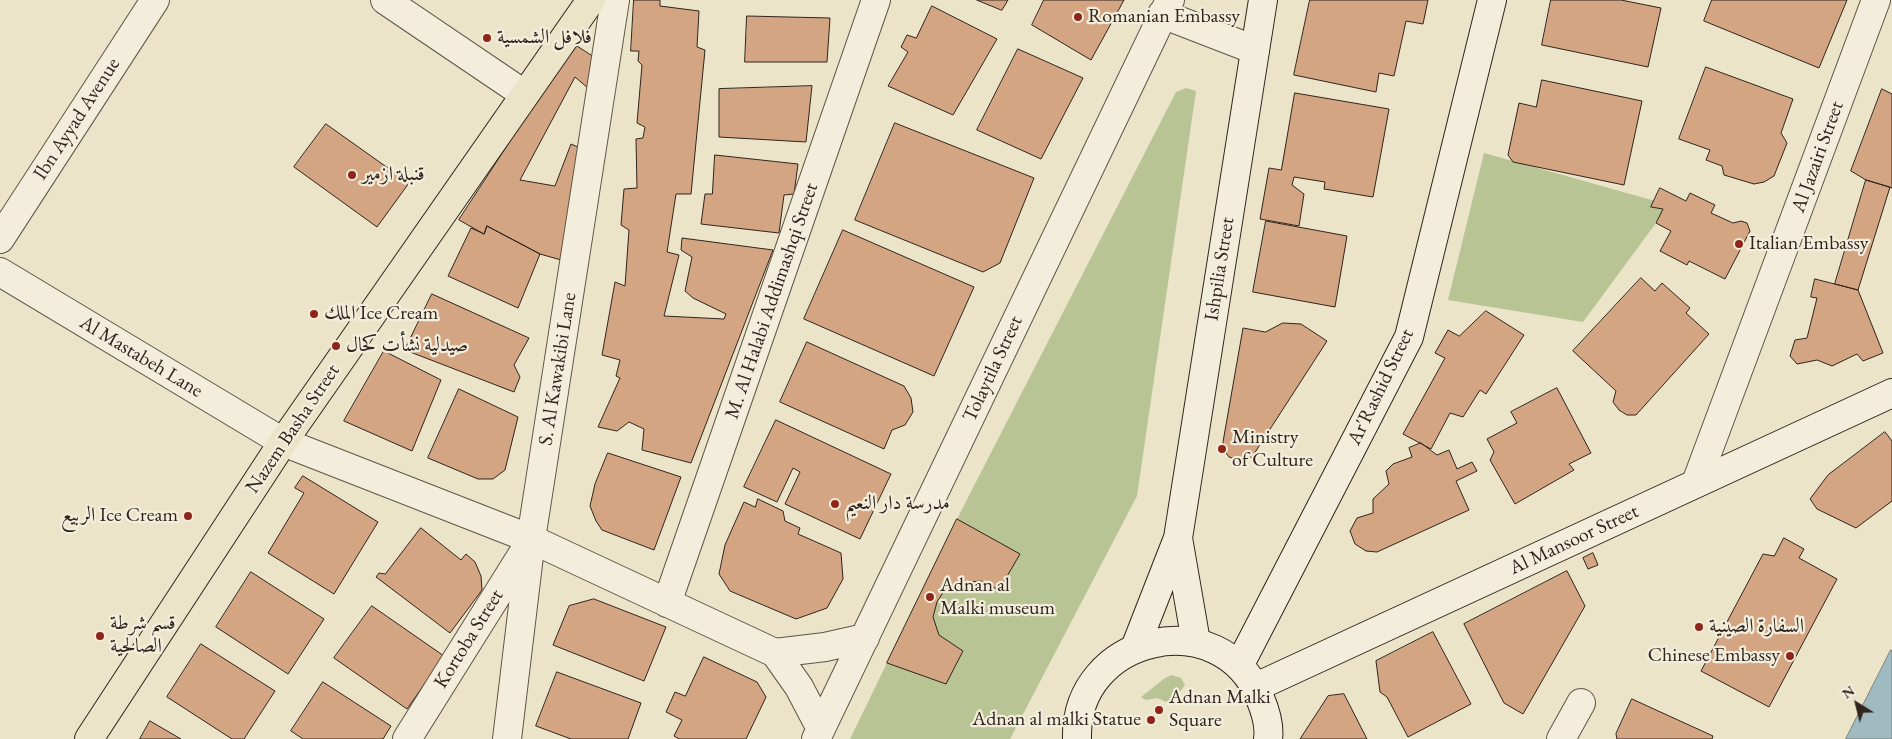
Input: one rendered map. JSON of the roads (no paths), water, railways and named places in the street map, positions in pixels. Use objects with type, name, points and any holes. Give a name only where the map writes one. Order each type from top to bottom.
[{"type":"main road","name":"Nazem Basha Street","points":[[89,739],[283,442],[591,0]]},
{"type":"street","name":"Ibn Ayyad Avenue","points":[[0,239],[155,0]]},
{"type":"street","points":[[385,0],[524,94]]},
{"type":"street","name":"S. Al Kawakibi Lane","points":[[506,739],[532,540],[615,0]]},
{"type":"street","name":"M. Al Halabi Addimashqi Street","points":[[667,603],[876,0]]},
{"type":"street","name":"Ishpilia Street","points":[[1178,538],[1263,0]]},
{"type":"street","name":"Ar'Rashid Street","points":[[1239,666],[1409,337],[1492,0]]},
{"type":"street","name":"Al Jazairi Street","points":[[1696,483],[1876,0]]},
{"type":"street","points":[[1166,7],[1255,50]]},
{"type":"street","name":"Tolaytila Street","points":[[819,734],[1166,7]]},
{"type":"street","name":"Al Mastabeh Lane","points":[[0,272],[283,442],[532,540],[775,653]]},
{"type":"street","name":"Al Mansoor Street","points":[[1256,687],[1892,393]]},
{"type":"street","points":[[1178,538],[1196,642]]},
{"type":"street","points":[[1135,648],[1178,538]]},
{"type":"street","name":"Kortoba Street","points":[[407,739],[532,540]]},
{"type":"street","points":[[819,734],[799,687],[775,653],[825,647],[865,638]]},
{"type":"street","points":[[1078,739],[1082,706],[1094,682],[1112,662],[1135,648],[1165,640],[1196,642],[1219,651],[1239,666],[1256,687],[1265,710],[1268,739]]},
{"type":"street","points":[[1561,739],[1581,703]]},
{"type":"water","points":[[1891,650],[1892,739],[1846,739]]},
{"type":"place","name":"Romanian Embassy","points":[[1078,17]]},
{"type":"place","name":"فلافل الشمسية","points":[[487,38]]},
{"type":"place","name":"قنبلة ازمير","points":[[352,175]]},
{"type":"place","name":"Italian Embassy","points":[[1739,244]]},
{"type":"place","name":"الملك Ice Cream","points":[[314,314]]},
{"type":"place","name":"صيدلية نشأت كحال","points":[[336,346]]},
{"type":"place","name":"Ministry of Culture","points":[[1222,449]]},
{"type":"place","name":"مدرسة دار النعيم","points":[[835,504]]},
{"type":"place","name":"الربيع Ice Cream","points":[[188,516]]},
{"type":"place","name":"Adnan al Malki museum","points":[[930,597]]},
{"type":"place","name":"السفارة الصينية","points":[[1699,627]]},
{"type":"place","name":"قسم شرطة الصالحية","points":[[100,636]]},
{"type":"place","name":"Chinese Embassy","points":[[1790,656]]},
{"type":"place","name":"Adnan Malki Square","points":[[1159,710]]},
{"type":"place","name":"Adnan al malki Statue","points":[[1151,720]]}]
